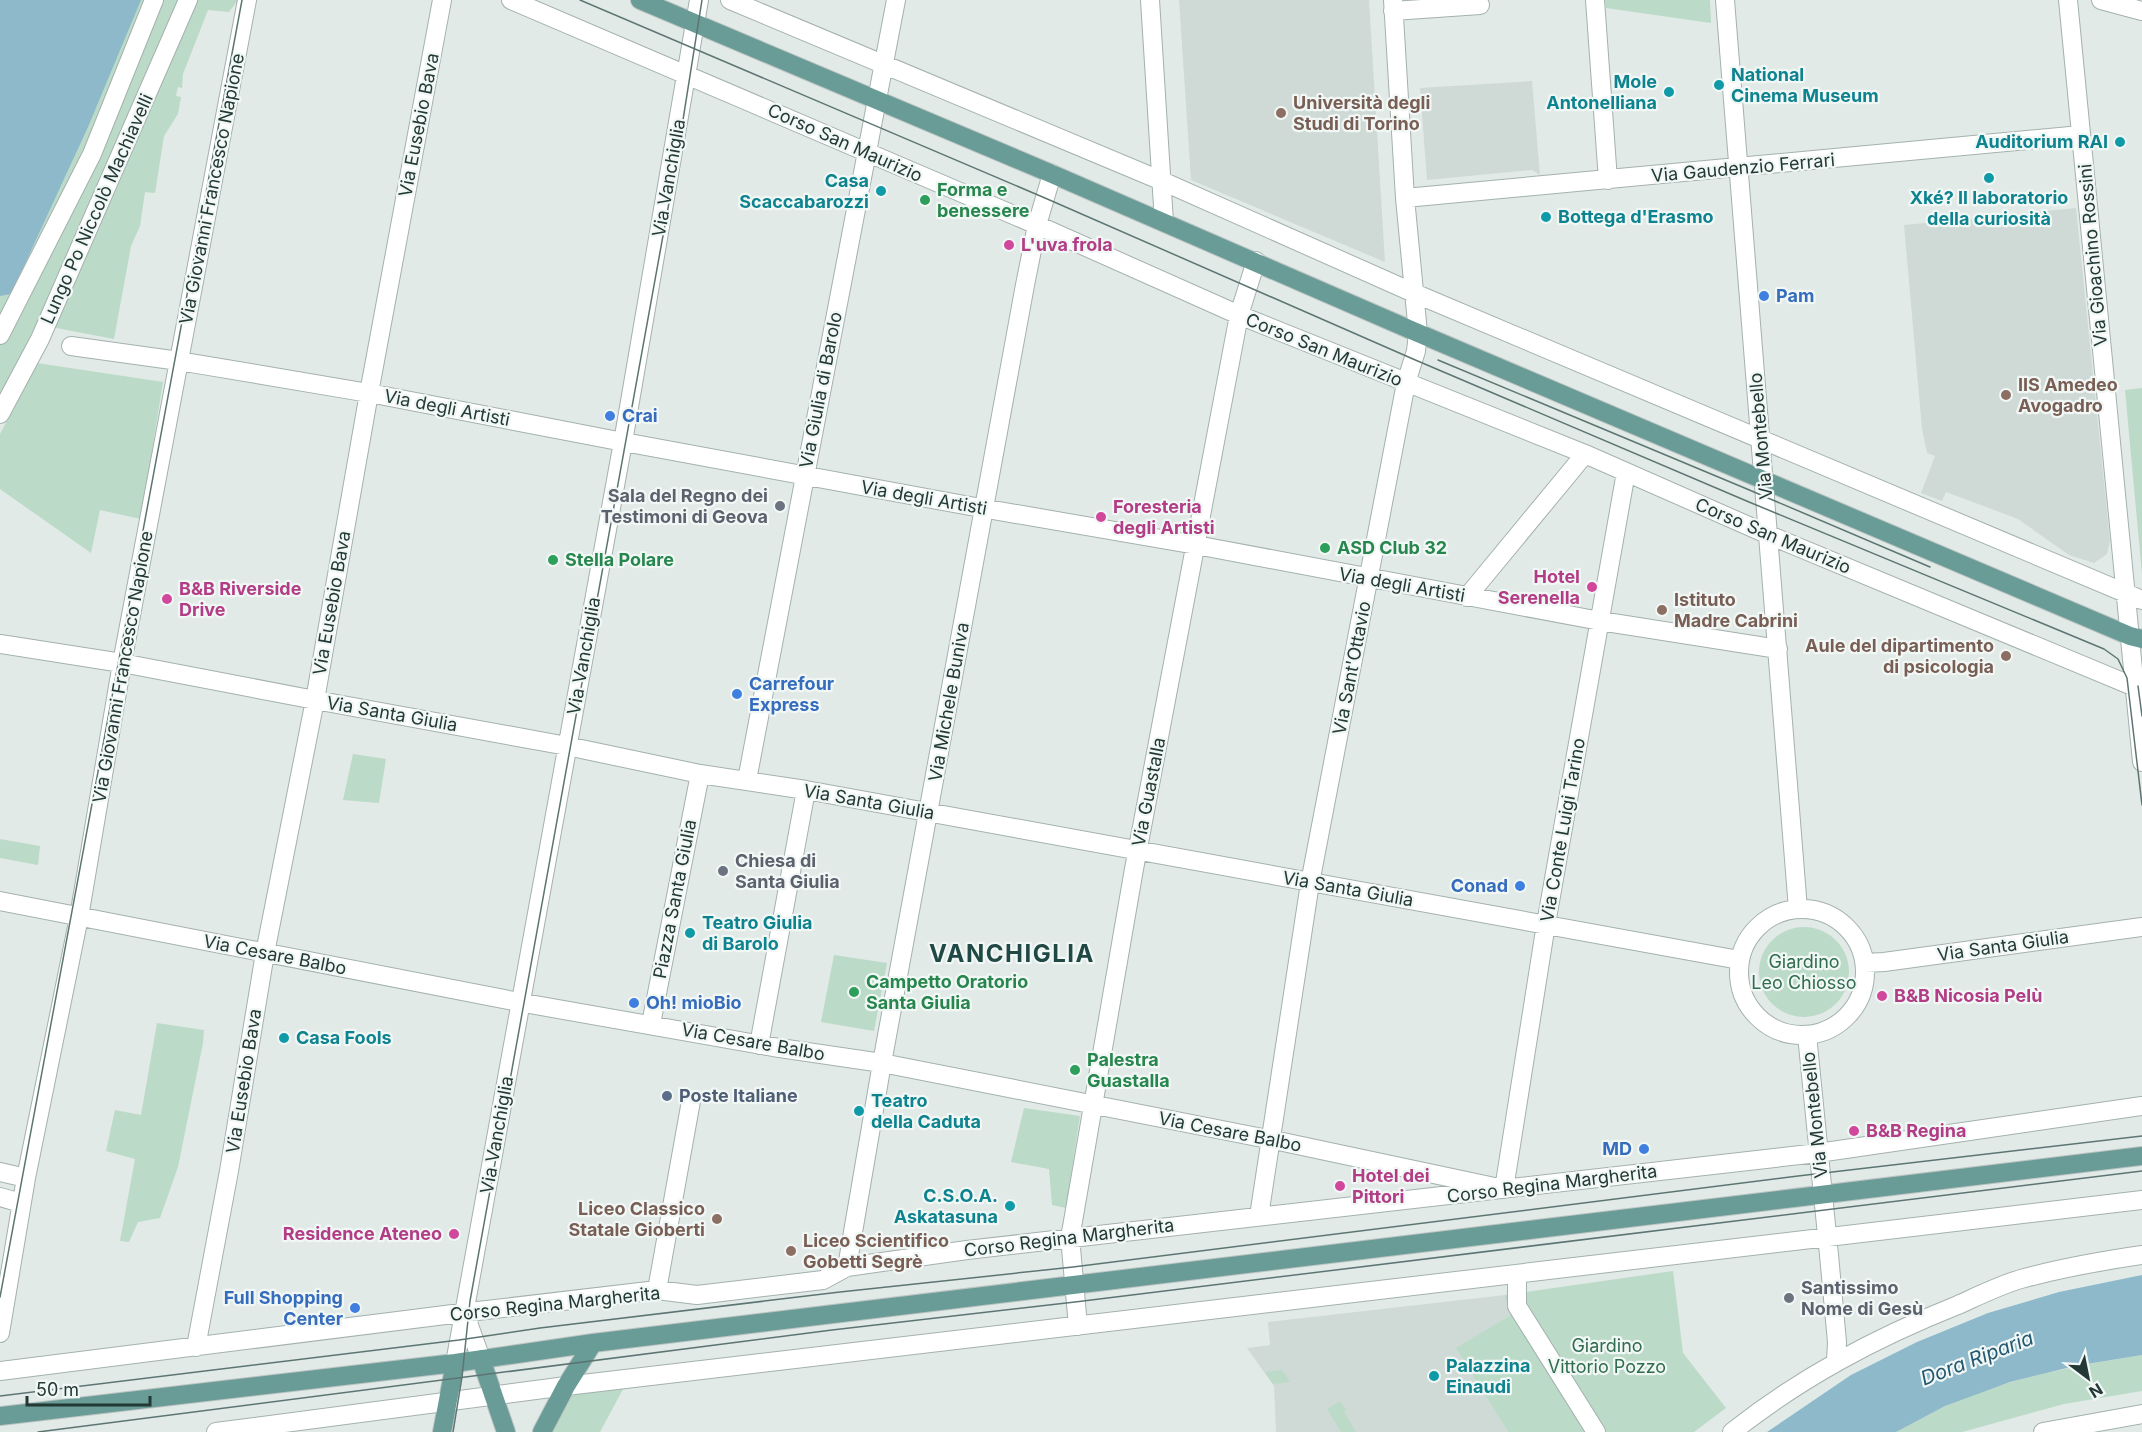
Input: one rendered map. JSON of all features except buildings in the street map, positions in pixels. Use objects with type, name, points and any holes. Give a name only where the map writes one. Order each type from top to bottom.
[{"type":"main road","points":[[640,0],[878,99],[1418,333],[2136,638],[2142,651]]},
{"type":"main road","points":[[0,1416],[455,1363],[593,1343],[2142,1156]]},
{"type":"main road","points":[[542,1432],[566,1386],[593,1343]]},
{"type":"main road","points":[[481,1359],[506,1432]]},
{"type":"main road","points":[[442,1432],[455,1363]]},
{"type":"street","points":[[0,335],[92,154],[154,0]]},
{"type":"street","name":"Lungo Po Niccolò Machiavelli","points":[[0,414],[40,339],[188,0]]},
{"type":"street","name":"Via Giovanni Francesco Napione","points":[[0,1333],[21,1203],[79,917],[122,663],[247,0]]},
{"type":"street","name":"Via Eusebio Bava","points":[[196,1347],[229,1171],[265,953],[315,700],[442,0]]},
{"type":"street","name":"Corso San Maurizio","points":[[511,0],[1037,225],[1239,315],[1585,454],[1769,535],[2138,688]]},
{"type":"street","name":"Via Vanchiglia","points":[[455,1363],[623,442],[699,0]]},
{"type":"street","points":[[730,0],[1162,181],[1414,293],[2134,597]]},
{"type":"street","name":"Via Giulia di Barolo","points":[[747,780],[896,0]]},
{"type":"street","points":[[1150,0],[1164,222]]},
{"type":"street","points":[[1594,0],[1608,180]]},
{"type":"street","name":"Via Montebello","points":[[1725,0],[1798,909]]},
{"type":"street","name":"Via Gioachino Rossini","points":[[2068,0],[2081,135],[2134,597],[2142,762]]},
{"type":"street","points":[[2101,0],[2142,11]]},
{"type":"street","name":"Via Sant'Ottavio","points":[[1259,1216],[1310,883],[1406,383],[1416,351],[1418,333],[1393,6],[1480,5]]},
{"type":"street","name":"Via Gaudenzio Ferrari","points":[[1406,198],[2081,135]]},
{"type":"street","name":"Via Michele Buniva","points":[[847,1267],[882,1063],[1037,225],[1052,174]]},
{"type":"street","name":"Via Guastalla","points":[[1078,1326],[1070,1237],[1092,1105],[1239,315],[1256,261]]},
{"type":"street","name":"Via degli Artisti","points":[[71,346],[179,361],[369,393],[804,476],[1196,545],[1467,597],[1778,649]]},
{"type":"street","points":[[1467,597],[1585,454]]},
{"type":"street","name":"Via Conte Luigi Tarino","points":[[1504,1190],[1546,924],[1626,472]]},
{"type":"street","name":"Via Santa Giulia","points":[[0,644],[122,663],[567,746],[700,774],[806,790],[1739,960]]},
{"type":"street","name":"Piazza Santa Giulia","points":[[651,1024],[700,774]]},
{"type":"street","points":[[759,1044],[806,790]]},
{"type":"street","name":"Via Cesare Balbo","points":[[0,901],[520,1002],[882,1063],[1271,1139],[1504,1190]]},
{"type":"street","points":[[1798,909],[1824,913],[1839,921],[1852,933],[1860,948],[1864,963],[1862,992],[1851,1012],[1831,1027],[1807,1035],[1788,1034],[1771,1027],[1756,1016],[1745,1000],[1739,982],[1739,960],[1751,935],[1761,923],[1774,915],[1798,909]]},
{"type":"street","name":"Via Santa Giulia","points":[[1864,963],[2142,927]]},
{"type":"street","name":"Via Montebello","points":[[1807,1035],[1828,1238],[1837,1342],[1836,1361]]},
{"type":"street","points":[[657,1290],[691,1101]]},
{"type":"street","name":"Corso Regina Margherita","points":[[0,1371],[657,1290],[697,1295],[823,1280],[847,1267],[1070,1237],[1818,1153],[2142,1106]]},
{"type":"street","points":[[0,1173],[26,1178]]},
{"type":"street","points":[[0,1197],[21,1203]]},
{"type":"street","points":[[216,1432],[566,1386],[2142,1200]]},
{"type":"street","points":[[1732,1432],[1781,1395],[1836,1361],[1909,1324],[2019,1280],[2071,1267],[2142,1255]]},
{"type":"street","points":[[1517,1275],[1517,1306],[1596,1432]]},
{"type":"street","points":[[464,1312],[481,1359]]},
{"type":"street","points":[[2043,1432],[2142,1414]]},
{"type":"shaded area","name":"Università degli Studi di Torino","points":[[1179,0],[1369,0],[1385,262],[1191,180]]},
{"type":"shaded area","points":[[1532,81],[1540,175],[1532,170],[1427,180],[1420,88]]},
{"type":"shaded area","name":"IIS Amedeo Avogadro","points":[[2076,208],[2110,541],[2107,554],[2094,563],[2069,555],[2018,519],[1946,492],[1942,501],[1921,493],[1935,456],[1927,453],[1922,429],[1904,225]]},
{"type":"shaded area","points":[[1505,1295],[1514,1313],[1457,1348],[1508,1432],[1276,1432],[1274,1386],[1247,1348],[1270,1345],[1268,1322]]},
{"type":"green space","points":[[120,0],[238,0],[229,12],[208,10],[183,74],[182,88],[178,87],[176,96],[181,97],[178,114],[164,136],[155,193],[145,192],[140,226],[131,246],[114,339],[46,326],[0,414],[0,266]]},
{"type":"green space","points":[[1605,0],[1710,0],[1711,23],[1606,8]]},
{"type":"green space","points":[[37,363],[163,382],[141,519],[100,510],[91,553],[0,489],[0,434]]},
{"type":"green space","points":[[2142,388],[2142,574],[2125,390]]},
{"type":"green space","points":[[353,754],[386,759],[379,803],[343,800]]},
{"type":"green space","points":[[0,839],[40,846],[38,865],[0,858]]},
{"type":"green space","name":"Giardino Leo Chiosso","points":[[1804,927],[1821,931],[1836,940],[1845,955],[1849,972],[1845,989],[1836,1004],[1821,1013],[1804,1017],[1787,1013],[1772,1004],[1763,989],[1759,972],[1763,955],[1772,940],[1787,931]]},
{"type":"green space","name":"Campetto Oratorio Santa Giulia","points":[[834,955],[887,963],[874,1031],[821,1022]]},
{"type":"green space","points":[[157,1023],[204,1030],[203,1043],[178,1167],[160,1218],[138,1222],[129,1242],[120,1241],[135,1159],[106,1151],[115,1110],[141,1115]]},
{"type":"green space","points":[[1024,1108],[1080,1116],[1066,1208],[1052,1205],[1049,1169],[1011,1162]]},
{"type":"green space","name":"Giardino Vittorio Pozzo","points":[[1673,1271],[1683,1353],[1726,1408],[1694,1432],[1508,1432],[1456,1348],[1514,1313],[1505,1295]]},
{"type":"green space","points":[[2142,1355],[2142,1391],[2064,1404],[1962,1432],[1896,1432],[1945,1406],[2017,1380]]},
{"type":"green space","points":[[1282,1370],[1290,1382],[1273,1384],[1265,1372]]},
{"type":"green space","points":[[629,1378],[600,1432],[546,1432],[566,1386]]},
{"type":"green space","points":[[1340,1401],[1356,1432],[1341,1432],[1327,1409]]},
{"type":"water","points":[[0,0],[141,0],[88,127],[11,294],[0,296]]},
{"type":"water","name":"Dora Riparia","points":[[2142,1275],[2142,1355],[2075,1366],[2010,1382],[1945,1406],[1896,1432],[1767,1432],[1851,1375],[1917,1342],[1988,1313],[2059,1292]]},
{"type":"tram line","points":[[0,1297],[242,0]]},
{"type":"tram line","points":[[580,0],[1045,198],[1413,359],[1749,502],[2104,649],[2118,659],[2127,678],[2142,805]]},
{"type":"tram line","points":[[453,1432],[462,1377],[470,1301],[676,164],[702,0]]},
{"type":"tram line","points":[[1438,360],[1930,567]]},
{"type":"tram line","points":[[2138,686],[2142,716]]},
{"type":"tram line","points":[[0,1396],[540,1328],[1073,1267],[1798,1176],[2142,1136]]},
{"type":"tram line","points":[[38,1432],[832,1330],[2142,1171]]},
{"type":"place","name":"National Cinema Museum","points":[[1719,85]]},
{"type":"place","name":"Mole Antonelliana","points":[[1669,92]]},
{"type":"place","name":"Università degli Studi di Torino","points":[[1281,113]]},
{"type":"place","name":"Auditorium RAI","points":[[2120,142]]},
{"type":"place","name":"Xké? Il laboratorio della curiosità","points":[[1989,178]]},
{"type":"place","name":"Casa Scaccabarozzi","points":[[881,191]]},
{"type":"place","name":"Forma e benessere","points":[[925,200]]},
{"type":"place","name":"Bottega d'Erasmo","points":[[1546,217]]},
{"type":"place","name":"L'uva frola","points":[[1009,245]]},
{"type":"place","name":"Pam","points":[[1764,296]]},
{"type":"place","name":"IIS Amedeo Avogadro","points":[[2006,395]]},
{"type":"place","name":"Crai","points":[[610,416]]},
{"type":"place","name":"Sala del Regno dei Testimoni di Geova","points":[[780,506]]},
{"type":"place","name":"Foresteria degli Artisti","points":[[1101,517]]},
{"type":"place","name":"ASD Club 32","points":[[1325,548]]},
{"type":"place","name":"Stella Polare","points":[[553,560]]},
{"type":"place","name":"Hotel Serenella","points":[[1592,587]]},
{"type":"place","name":"B&B Riverside Drive","points":[[167,599]]},
{"type":"place","name":"Istituto Madre Cabrini","points":[[1662,610]]},
{"type":"place","name":"Aule del dipartimento di psicologia","points":[[2006,656]]},
{"type":"place","name":"Carrefour Express","points":[[737,694]]},
{"type":"place","name":"Chiesa di Santa Giulia","points":[[723,871]]},
{"type":"place","name":"Conad","points":[[1520,886]]},
{"type":"place","name":"Teatro Giulia di Barolo","points":[[690,933]]},
{"type":"place","name":"Campetto Oratorio Santa Giulia","points":[[854,992]]},
{"type":"place","name":"B&B Nicosia Pelù","points":[[1882,996]]},
{"type":"place","name":"Oh! mioBio","points":[[634,1003]]},
{"type":"place","name":"Casa Fools","points":[[284,1038]]},
{"type":"place","name":"Palestra Guastalla","points":[[1075,1070]]},
{"type":"place","name":"Poste Italiane","points":[[667,1096]]},
{"type":"place","name":"Teatro della Caduta","points":[[859,1111]]},
{"type":"place","name":"B&B Regina","points":[[1854,1131]]},
{"type":"place","name":"MD","points":[[1644,1149]]},
{"type":"place","name":"Hotel dei Pittori","points":[[1340,1186]]},
{"type":"place","name":"C.S.O.A. Askatasuna","points":[[1010,1206]]},
{"type":"place","name":"Liceo Classico Statale Gioberti","points":[[717,1219]]},
{"type":"place","name":"Residence Ateneo","points":[[454,1234]]},
{"type":"place","name":"Liceo Scientifico Gobetti Segrè","points":[[791,1251]]},
{"type":"place","name":"Santissimo Nome di Gesù","points":[[1789,1298]]},
{"type":"place","name":"Full Shopping Center","points":[[355,1308]]},
{"type":"place","name":"Palazzina Einaudi","points":[[1434,1376]]},
{"type":"district","name":"VANCHIGLIA","points":[[1012,954]]}]
